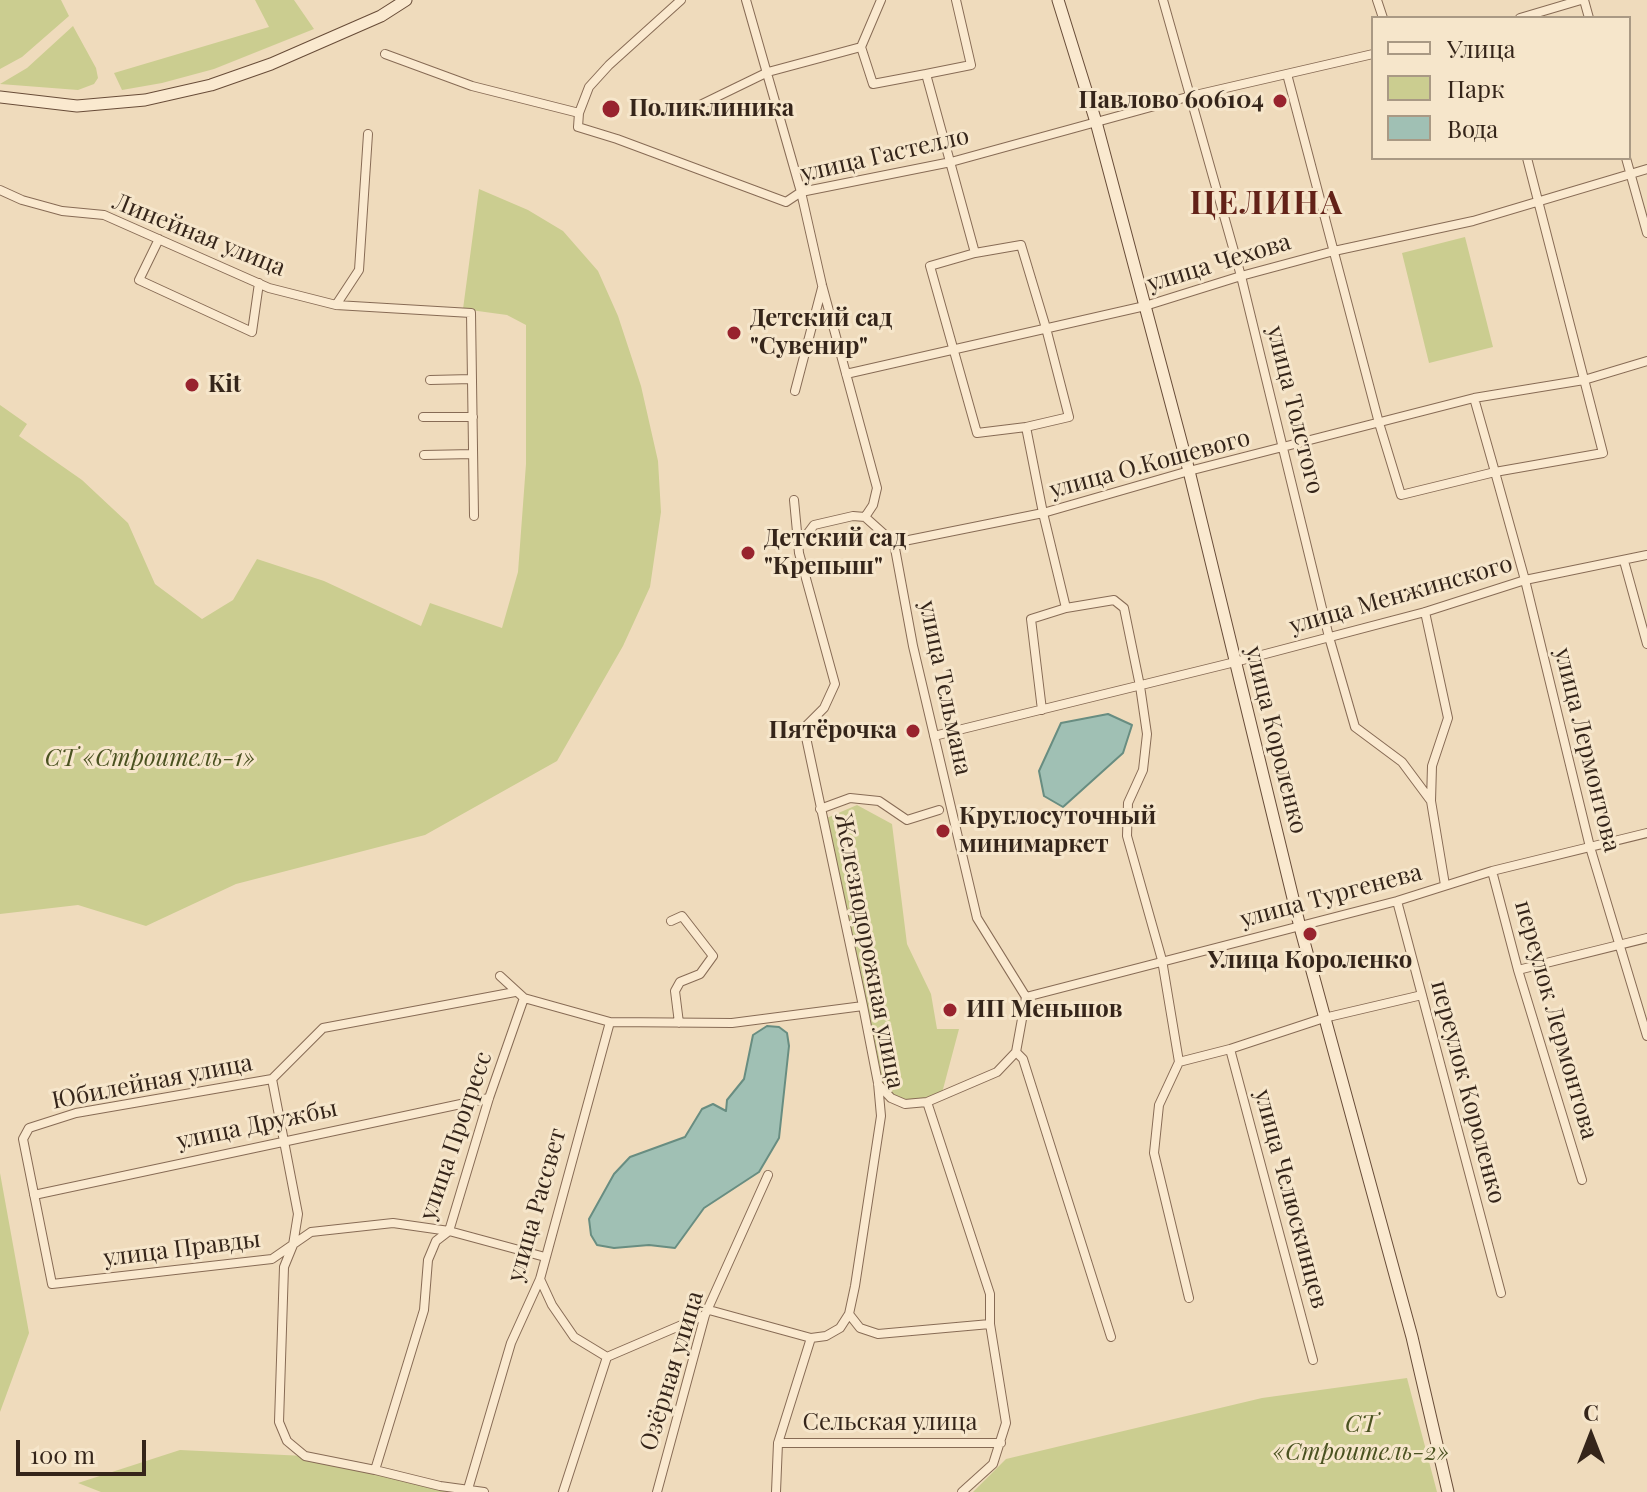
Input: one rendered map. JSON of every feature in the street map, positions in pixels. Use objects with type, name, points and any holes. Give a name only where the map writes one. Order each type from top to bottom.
[{"type":"street","points":[[0,97],[77,106],[145,100],[211,85],[271,64],[381,16],[406,0]]},
{"type":"street","points":[[579,113],[589,87],[681,0]]},
{"type":"street","points":[[746,0],[801,192],[822,285],[877,488],[873,505],[865,517]]},
{"type":"street","points":[[881,0],[861,47],[873,84],[971,65],[956,0]]},
{"type":"street","name":"улица Короленко","points":[[1058,0],[1096,122],[1189,471],[1300,927],[1412,1337],[1448,1492]]},
{"type":"street","name":"улица Толстого","points":[[1163,0],[1241,276],[1329,637],[1355,727],[1402,762],[1431,801]]},
{"type":"street","points":[[1527,16],[1582,0]]},
{"type":"street","points":[[698,106],[768,72],[861,47]]},
{"type":"street","name":"улица Гастелло","points":[[385,54],[472,86],[579,113],[578,127],[786,202],[801,192],[951,162],[1191,96],[1371,54]]},
{"type":"street","points":[[926,74],[975,253]]},
{"type":"street","points":[[1287,74],[1379,423],[1401,495],[1495,472],[1603,453],[1528,160]]},
{"type":"street","points":[[336,305],[359,270],[368,134]]},
{"type":"street","points":[[1626,160],[1647,233]]},
{"type":"street","name":"улица Чехова","points":[[846,374],[1145,306],[1334,251],[1473,221],[1647,169]]},
{"type":"street","name":"Линейная улица","points":[[0,190],[22,200],[62,211],[104,215],[259,283],[336,305],[471,313],[474,516]]},
{"type":"street","points":[[159,239],[139,280],[252,332],[259,283]]},
{"type":"street","points":[[1021,245],[1069,417],[1026,427],[977,433],[930,266],[975,253],[1021,245]]},
{"type":"street","points":[[795,391],[822,285]]},
{"type":"street","name":"улица О.Кошевого","points":[[894,543],[1043,513],[1189,471],[1285,449],[1474,398],[1584,380],[1647,361]]},
{"type":"street","points":[[430,380],[472,379]]},
{"type":"street","name":"улица Лермонтова","points":[[1474,398],[1525,580],[1590,847],[1647,1036]]},
{"type":"street","points":[[423,417],[473,417]]},
{"type":"street","points":[[1026,427],[1066,608]]},
{"type":"street","points":[[424,455],[473,454]]},
{"type":"street","name":"Железнодорожная улица","points":[[794,500],[798,545],[835,684],[824,708],[804,728],[863,1006],[881,1116],[849,1314]]},
{"type":"street","points":[[798,545],[814,525],[853,516],[865,517],[894,543]]},
{"type":"street","name":"улица Тельмана","points":[[894,543],[913,646],[977,918],[1026,997]]},
{"type":"street","name":"улица Менжинского","points":[[934,736],[1425,612],[1525,580],[1647,555]]},
{"type":"street","points":[[1624,561],[1647,644]]},
{"type":"street","points":[[1042,710],[1031,619],[1066,608],[1114,600],[1124,608],[1147,734],[1143,770],[1128,803],[1127,836],[1162,960],[1179,1062],[1159,1105],[1154,1153],[1189,1298]]},
{"type":"street","name":"улица Толстого","points":[[1425,612],[1448,718],[1432,766],[1431,801],[1445,885]]},
{"type":"street","points":[[820,809],[850,798],[879,801],[907,820],[939,810]]},
{"type":"street","name":"улица Тургенева","points":[[1026,997],[1397,901],[1492,871],[1647,833]]},
{"type":"street","name":"переулок Лермонтова","points":[[1492,871],[1518,970],[1582,1180]]},
{"type":"street","name":"переулок Короленко","points":[[1397,901],[1501,1293]]},
{"type":"street","points":[[671,921],[682,916],[713,956],[700,974],[680,982],[675,991],[679,1023]]},
{"type":"street","points":[[1518,970],[1647,938]]},
{"type":"street","points":[[500,976],[524,998],[610,1022],[732,1023],[863,1006]]},
{"type":"street","name":"Юбилейная улица","points":[[52,1284],[23,1139],[29,1128],[76,1113],[272,1079],[323,1028],[515,992]]},
{"type":"street","points":[[1179,1062],[1324,1018],[1422,995]]},
{"type":"street","points":[[1026,997],[1016,1052],[1023,1059],[1111,1337]]},
{"type":"street","name":"улица Прогресс","points":[[375,1470],[424,1310],[428,1260],[436,1241],[449,1231],[489,1098],[524,998]]},
{"type":"street","name":"улица Рассвет","points":[[468,1489],[511,1343],[540,1279],[610,1022]]},
{"type":"street","name":"улица Челюскинцев","points":[[1230,1049],[1313,1360]]},
{"type":"street","name":"Железнодорожная улица","points":[[962,1492],[993,1464],[1006,1423],[990,1324],[990,1294],[927,1102],[997,1072],[1016,1052]]},
{"type":"street","points":[[272,1079],[298,1214],[293,1245],[284,1267],[279,1422],[287,1441],[305,1456],[440,1486],[484,1492]]},
{"type":"street","points":[[878,1083],[891,1098],[905,1104],[927,1102]]},
{"type":"street","name":"улица Дружбы","points":[[34,1195],[489,1098]]},
{"type":"street","name":"Озёрная улица","points":[[657,1492],[707,1312],[768,1175]]},
{"type":"street","name":"улица Правды","points":[[52,1284],[272,1259],[311,1232],[393,1223],[449,1231],[545,1257]]},
{"type":"street","points":[[540,1279],[552,1305],[574,1337],[607,1357]]},
{"type":"street","points":[[563,1492],[607,1357],[707,1312],[811,1338],[826,1336],[840,1328],[849,1314],[860,1328],[878,1334],[990,1324]]},
{"type":"street","points":[[776,1492],[778,1443],[811,1338]]},
{"type":"street","name":"Сельская улица","points":[[778,1443],[1001,1443]]},
{"type":"green space","points":[[0,0],[61,0],[69,16],[22,57],[0,69]]},
{"type":"green space","points":[[255,0],[294,0],[314,29],[214,69],[122,90],[114,73],[269,27]]},
{"type":"green space","points":[[73,26],[96,68],[98,78],[94,84],[78,90],[0,84],[27,68]]},
{"type":"green space","name":"СТ «Строитель-1»","points":[[479,189],[528,210],[563,231],[598,271],[618,316],[641,386],[658,461],[661,512],[650,587],[623,646],[557,761],[425,835],[236,884],[146,926],[78,905],[0,914],[0,405],[27,424],[19,436],[82,480],[128,523],[155,584],[202,619],[233,600],[257,559],[324,581],[421,626],[430,603],[502,628],[518,572],[526,464],[526,325],[507,315],[463,309]]},
{"type":"green space","points":[[1465,237],[1493,347],[1429,363],[1402,253]]},
{"type":"green space","points":[[857,805],[892,824],[907,944],[931,994],[937,1029],[959,1029],[942,1093],[916,1100],[900,1101],[878,1083],[822,820]]},
{"type":"green space","points":[[0,1173],[29,1333],[0,1412]]},
{"type":"green space","name":"СТ «Строитель-2»","points":[[1407,1378],[1437,1492],[973,1492],[1006,1459],[1262,1398]]},
{"type":"green space","points":[[180,1450],[305,1456],[472,1492],[101,1492],[78,1483]]},
{"type":"water","points":[[1108,714],[1132,725],[1123,753],[1063,807],[1044,796],[1039,771],[1061,723]]},
{"type":"water","points":[[767,1026],[779,1027],[787,1033],[789,1046],[779,1138],[759,1172],[704,1208],[675,1248],[597,1245],[591,1235],[589,1219],[614,1174],[630,1157],[685,1137],[702,1109],[713,1104],[726,1111],[727,1100],[744,1079],[753,1035]]},
{"type":"place","name":"Павлово 606104","points":[[1280,101]]},
{"type":"place","name":"Поликлиника","points":[[611,109]]},
{"type":"place","name":"Детский сад \"Сувенир\"","points":[[734,333]]},
{"type":"place","name":"Kit","points":[[192,385]]},
{"type":"place","name":"Детский сад \"Крепыш\"","points":[[748,553]]},
{"type":"place","name":"Пятёрочка","points":[[913,731]]},
{"type":"place","name":"Круглосуточный минимаркет","points":[[943,831]]},
{"type":"place","name":"Улица Короленко","points":[[1310,934]]},
{"type":"place","name":"ИП Меньшов","points":[[950,1010]]},
{"type":"district","name":"ЦЕЛИНА","points":[[1267,204]]}]
